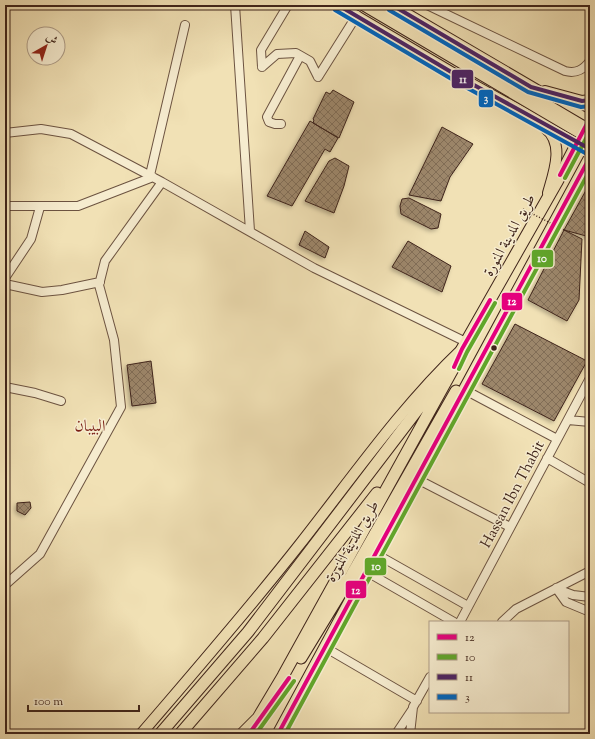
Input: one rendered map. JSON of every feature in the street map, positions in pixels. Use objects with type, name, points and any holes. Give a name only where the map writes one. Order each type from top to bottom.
[{"type":"highway","name":"طريق المدينة المنورة","points":[[454,367],[464,345],[577,142],[590,122]]},
{"type":"highway","name":"طريق المدينة المنورة","points":[[281,733],[590,157]]},
{"type":"highway","name":"طريق المدينة المنورة","points":[[249,734],[284,687],[351,576],[463,379],[480,363]]},
{"type":"highway","points":[[160,734],[248,632],[442,377],[454,367]]},
{"type":"highway","points":[[180,734],[262,638],[390,475],[452,382],[454,367]]},
{"type":"highway","points":[[242,734],[258,718],[283,676],[454,367]]},
{"type":"main road","points":[[338,5],[463,79],[590,149]]},
{"type":"main road","points":[[363,5],[590,139]]},
{"type":"main road","points":[[378,5],[590,122]]},
{"type":"main road","points":[[392,5],[590,122]]},
{"type":"main road","points":[[531,87],[582,101],[590,100]]},
{"type":"main road","points":[[528,114],[552,133],[558,150],[547,198]]},
{"type":"main road","points":[[570,192],[590,175]]},
{"type":"main road","points":[[141,734],[238,620],[427,385],[464,345]]},
{"type":"street","points":[[235,5],[250,231]]},
{"type":"street","points":[[288,5],[261,50],[262,67],[277,54],[296,54],[310,61],[318,77],[357,15]]},
{"type":"street","points":[[427,5],[565,71],[574,73],[590,61]]},
{"type":"street","points":[[151,176],[186,25]]},
{"type":"street","points":[[281,124],[269,122],[267,117],[300,56]]},
{"type":"street","points":[[5,133],[41,129],[71,134],[162,182],[314,268],[464,345]]},
{"type":"street","points":[[5,206],[78,206],[151,176]]},
{"type":"street","points":[[5,585],[40,554],[121,407],[114,340],[99,285],[105,261],[162,182]]},
{"type":"street","points":[[5,278],[31,239],[40,207]]},
{"type":"street","points":[[5,284],[42,292],[62,290],[100,282]]},
{"type":"street","name":"Hassan Ibn Thabit","points":[[460,621],[590,378]]},
{"type":"street","points":[[5,387],[35,393],[62,401]]},
{"type":"street","points":[[465,390],[557,439]]},
{"type":"street","points":[[568,420],[590,422]]},
{"type":"street","points":[[547,458],[590,483]]},
{"type":"street","points":[[417,479],[510,527]]},
{"type":"street","points":[[376,554],[468,606]]},
{"type":"street","points":[[503,621],[516,609],[590,571]]},
{"type":"street","points":[[367,572],[452,621]]},
{"type":"street","points":[[556,588],[573,595],[590,598]]},
{"type":"street","points":[[556,588],[566,602],[590,612]]},
{"type":"street","points":[[326,648],[415,704]]},
{"type":"street","points":[[396,734],[429,679]]},
{"type":"street","points":[[410,734],[415,704]]},
{"type":"path","points":[[523,209],[564,230]]},
{"type":"building","points":[[333,90],[354,102],[339,138],[313,123],[313,119],[326,92],[330,94]]},
{"type":"building","points":[[310,121],[338,138],[330,152],[325,149],[292,206],[267,196]]},
{"type":"building","points":[[442,127],[473,144],[450,177],[441,201],[409,195]]},
{"type":"building","points":[[335,158],[349,166],[344,186],[334,213],[305,201],[329,161]]},
{"type":"building","points":[[590,183],[590,237],[564,230]]},
{"type":"building","points":[[409,198],[441,214],[438,228],[431,229],[401,214],[400,206],[402,199]]},
{"type":"building","points":[[564,230],[582,239],[579,300],[567,321],[528,300]]},
{"type":"building","points":[[305,231],[329,247],[325,258],[299,245]]},
{"type":"building","points":[[408,241],[451,266],[442,292],[392,267]]},
{"type":"building","points":[[515,324],[587,361],[554,421],[482,384]]},
{"type":"building","points":[[151,361],[156,403],[132,406],[127,365]]},
{"type":"building","points":[[30,502],[31,508],[25,515],[17,511],[17,503]]},
{"type":"transit line","name":"11","points":[[338,5],[463,79],[590,149]]},
{"type":"transit line","name":"11","points":[[392,5],[531,87],[582,101],[590,100]]},
{"type":"transit line","name":"3","points":[[335,10],[460,84],[587,154]]},
{"type":"transit line","name":"3","points":[[389,10],[528,92],[581,107],[590,106]]},
{"type":"transit line","name":"12","points":[[560,175],[590,118]]},
{"type":"transit line","name":"10","points":[[565,178],[590,131]]},
{"type":"transit line","name":"12","points":[[278,734],[590,157]]},
{"type":"transit line","name":"10","points":[[285,734],[590,170]]},
{"type":"transit line","name":"12","points":[[454,367],[462,349],[490,300]]},
{"type":"transit line","name":"10","points":[[459,369],[495,303]]},
{"type":"transit line","name":"12","points":[[249,734],[289,678]]},
{"type":"transit line","name":"10","points":[[256,734],[294,681]]},
{"type":"district","name":"البيبان","points":[[90,425]]}]
